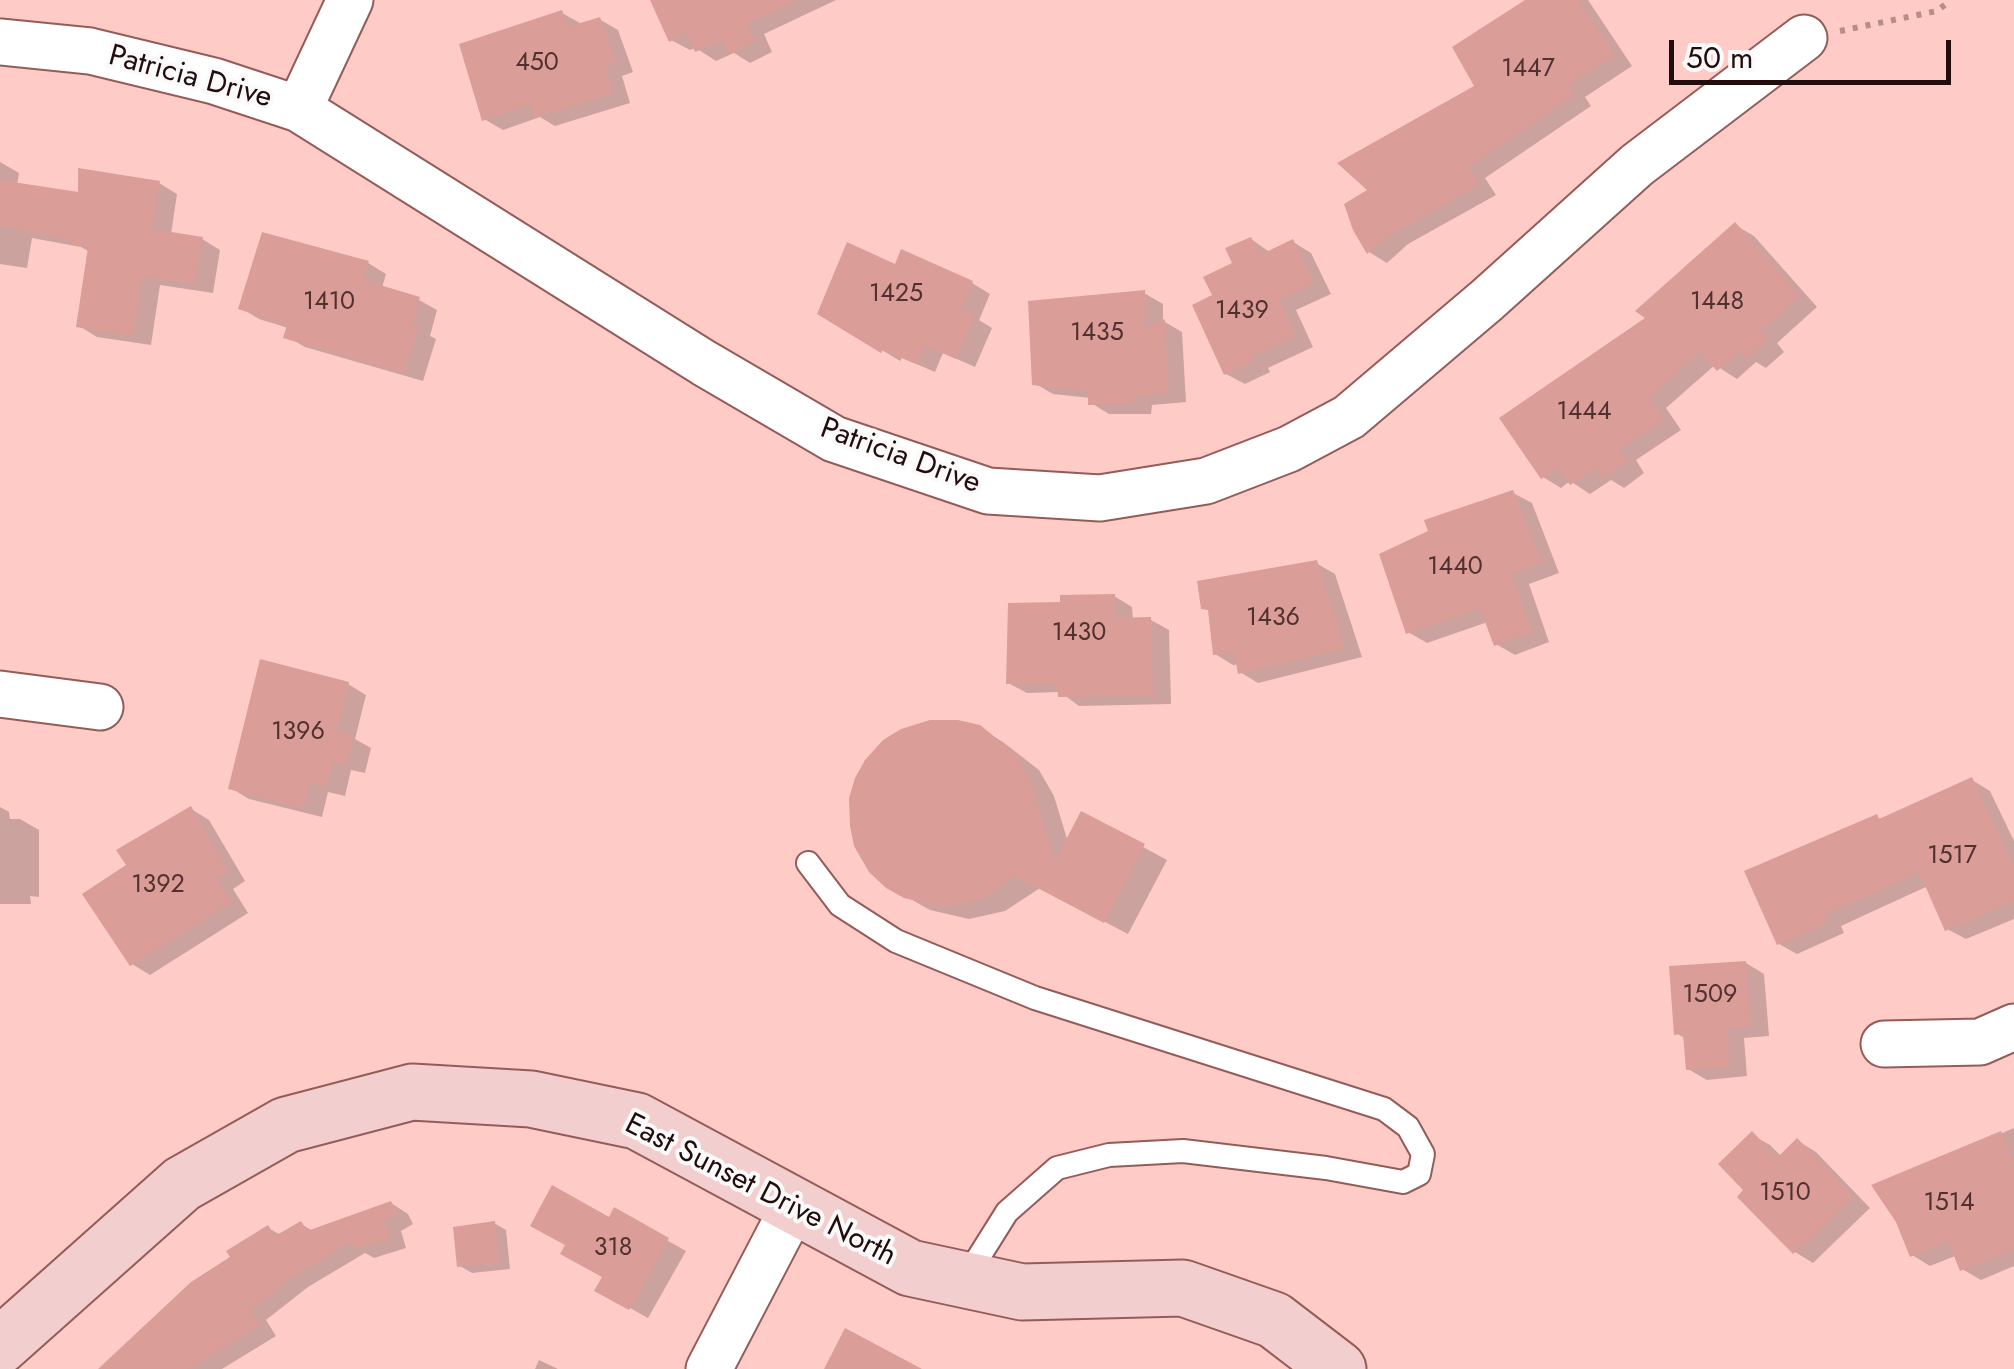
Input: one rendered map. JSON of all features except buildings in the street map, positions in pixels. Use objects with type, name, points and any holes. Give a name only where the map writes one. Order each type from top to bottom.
[{"type":"street","points":[[299,109],[350,0]]},
{"type":"street","name":"Patricia Drive","points":[[0,42],[90,50],[214,80],[299,109],[704,363],[834,439],[988,491],[1100,498],[1206,481],[1289,449],[1349,417],[1637,165],[1804,38]]},
{"type":"street","points":[[0,694],[100,707]]},
{"type":"street","points":[[1884,1044],[1980,1042],[2014,1027]]},
{"type":"street","name":"East Sunset Drive North","points":[[0,1346],[182,1184],[286,1125],[412,1092],[530,1098],[637,1121],[910,1268],[1022,1292],[1182,1288],[1274,1320],[1338,1369]]},
{"type":"street","points":[[709,1369],[794,1206]]},
{"type":"lane","points":[[808,863],[840,905],[896,941],[1035,998],[1384,1109],[1408,1127],[1423,1154],[1419,1174],[1403,1182],[1326,1168],[1183,1152],[1109,1155],[1057,1168],[1007,1212],[965,1280]]},
{"type":"path","points":[[1804,38],[1937,11],[1951,0]]}]
